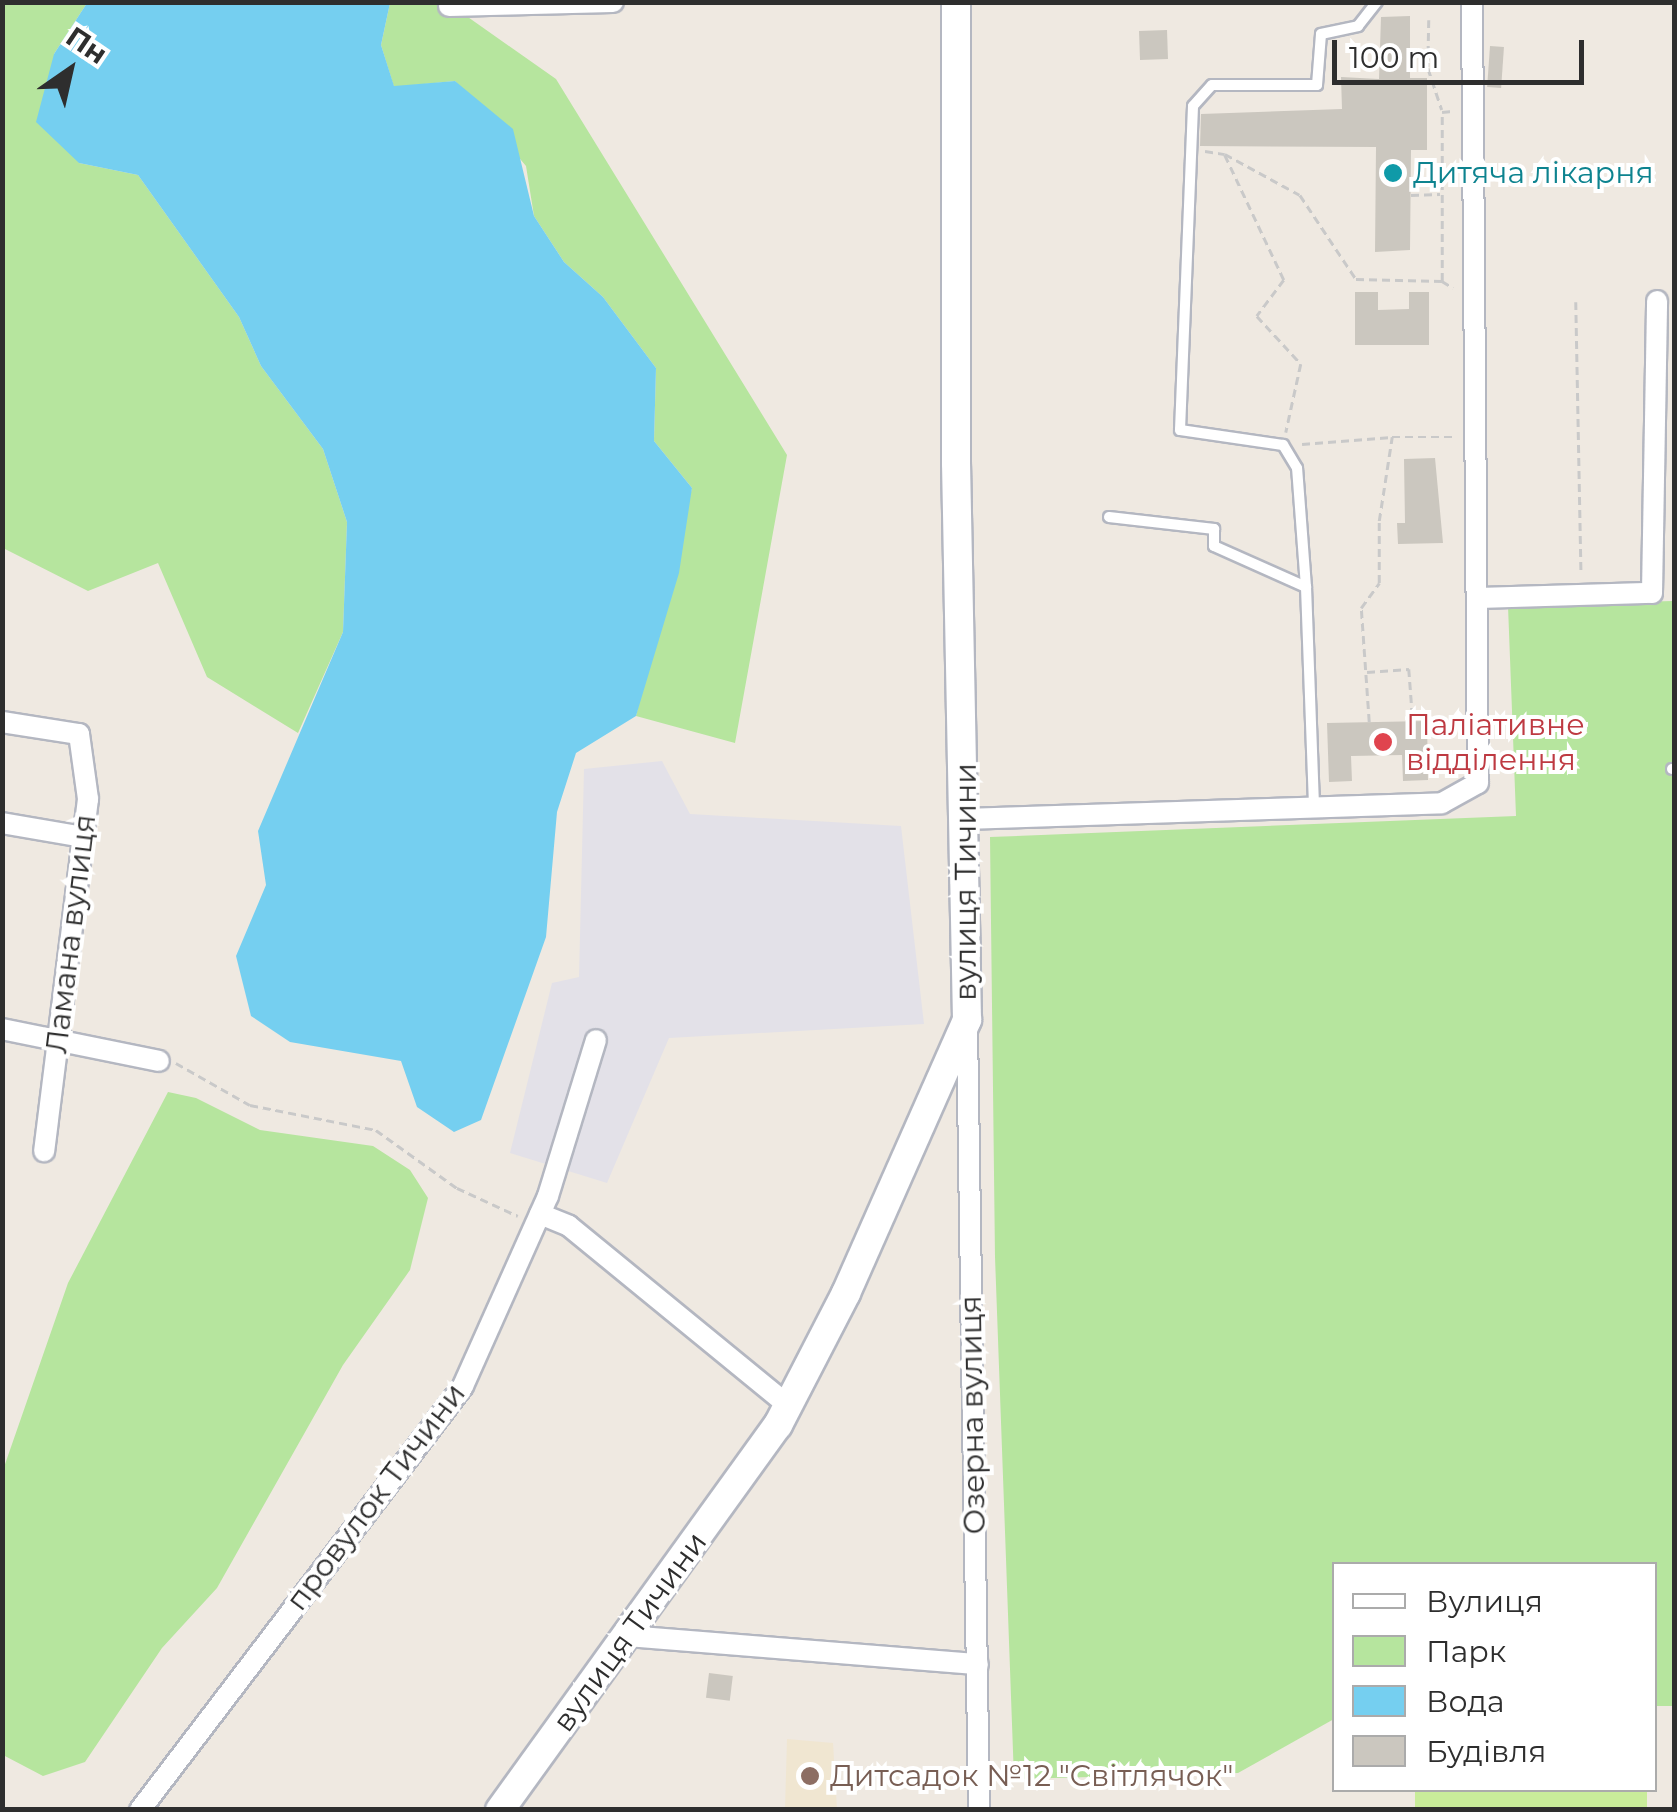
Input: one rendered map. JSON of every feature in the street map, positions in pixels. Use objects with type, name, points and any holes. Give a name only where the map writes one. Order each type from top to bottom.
[{"type":"street","points":[[449,6],[613,2]]},
{"type":"street","name":"вулиця Тичини","points":[[500,1810],[628,1636],[788,1405],[846,1293],[967,1020],[968,819],[956,463],[956,2]]},
{"type":"street","points":[[968,819],[1442,804],[1478,783],[1480,598],[1472,2]]},
{"type":"street","points":[[1480,598],[1652,593],[1657,301]]},
{"type":"street","name":"Ламана вулиця","points":[[2,722],[79,734],[88,799],[44,1150]]},
{"type":"street","points":[[2,823],[83,836]]},
{"type":"street","name":"Озерна вулиця","points":[[967,1020],[979,1810]]},
{"type":"street","points":[[2,1029],[159,1061]]},
{"type":"street","name":"провулок Тичини","points":[[140,1810],[463,1386],[540,1214],[596,1040]]},
{"type":"street","points":[[540,1214],[568,1226],[788,1405]]},
{"type":"street","points":[[628,1636],[978,1664]]},
{"type":"lane","points":[[1314,808],[1306,587],[1297,468],[1282,446],[1180,430],[1188,148],[1193,106],[1212,86],[1317,85],[1321,34],[1358,26],[1377,2]]},
{"type":"lane","points":[[1109,518],[1214,528],[1214,546],[1306,587]]},
{"type":"path","points":[[1429,20],[1428,68],[1442,112],[1442,281]]},
{"type":"path","points":[[1442,112],[1474,110]]},
{"type":"path","points":[[1188,148],[1224,154],[1300,196],[1356,279],[1442,281],[1455,289]]},
{"type":"path","points":[[1224,154],[1284,280],[1257,316],[1301,364],[1282,446],[1460,437]]},
{"type":"path","points":[[1410,196],[1442,194]]},
{"type":"path","points":[[1576,302],[1582,595]]},
{"type":"path","points":[[1369,722],[1361,608],[1379,582],[1379,521],[1392,438]]},
{"type":"path","points":[[1366,672],[1409,669],[1413,722]]},
{"type":"path","points":[[159,1061],[184,1064],[250,1105],[376,1130],[457,1188],[518,1216],[540,1214]]},
{"type":"shaded area","points":[[662,761],[690,814],[901,826],[924,1024],[669,1038],[607,1183],[510,1153],[552,983],[579,977],[584,769]]},
{"type":"shaded area","name":"Дитсадок №12 \"Світлячок\"","points":[[787,1739],[833,1743],[837,1809],[785,1809]]},
{"type":"green space","points":[[2,3],[87,3],[54,54],[79,163],[138,175],[239,317],[261,366],[323,449],[347,522],[343,632],[298,733],[207,677],[158,563],[88,591],[3,548]]},
{"type":"green space","points":[[390,3],[448,3],[556,79],[787,455],[735,743],[636,716],[692,488],[654,441],[656,368],[603,297],[564,262],[534,216],[526,166],[455,81],[394,87],[381,45]]},
{"type":"green space","points":[[1674,544],[1674,1706],[1657,1706],[1657,1562],[1332,1562],[1332,1720],[1238,1773],[1014,1779],[995,1257],[990,837],[1516,816],[1508,606],[1672,601]]},
{"type":"green space","points":[[168,1092],[196,1098],[260,1130],[373,1146],[410,1170],[428,1198],[410,1270],[343,1365],[217,1588],[162,1648],[85,1762],[43,1776],[3,1755],[3,1470],[68,1283]]},
{"type":"green space","points":[[1415,1792],[1647,1792],[1647,1809],[1415,1809]]},
{"type":"water","points":[[87,3],[390,3],[381,45],[394,86],[455,81],[513,129],[534,216],[564,262],[603,297],[656,368],[654,441],[692,488],[679,573],[636,716],[576,753],[557,812],[546,937],[481,1120],[454,1132],[417,1107],[401,1061],[290,1042],[251,1016],[236,956],[266,885],[258,831],[343,632],[347,522],[323,449],[261,366],[239,317],[138,175],[79,163],[36,122],[54,54]]},
{"type":"building","points":[[1410,16],[1410,78],[1427,78],[1427,150],[1411,150],[1410,250],[1375,252],[1376,147],[1200,146],[1201,114],[1342,109],[1341,77],[1379,79],[1381,17]]},
{"type":"building","points":[[1167,30],[1168,59],[1140,60],[1139,31]]},
{"type":"building","points":[[1490,46],[1504,47],[1501,88],[1487,87]]},
{"type":"building","points":[[1355,292],[1378,292],[1378,310],[1409,309],[1409,292],[1429,292],[1429,345],[1355,345]]},
{"type":"building","points":[[1435,458],[1443,543],[1398,544],[1397,523],[1405,523],[1404,459]]},
{"type":"building","points":[[1427,721],[1428,780],[1403,781],[1402,755],[1351,756],[1352,781],[1329,782],[1327,723]]},
{"type":"building","points":[[709,1673],[733,1676],[730,1701],[706,1698]]},
{"type":"place","name":"Дитяча лікарня","points":[[1393,173]]},
{"type":"place","name":"Паліативне відділення","points":[[1383,742]]},
{"type":"place","name":"Дитсадок №12 \"Світлячок\"","points":[[810,1776]]}]
